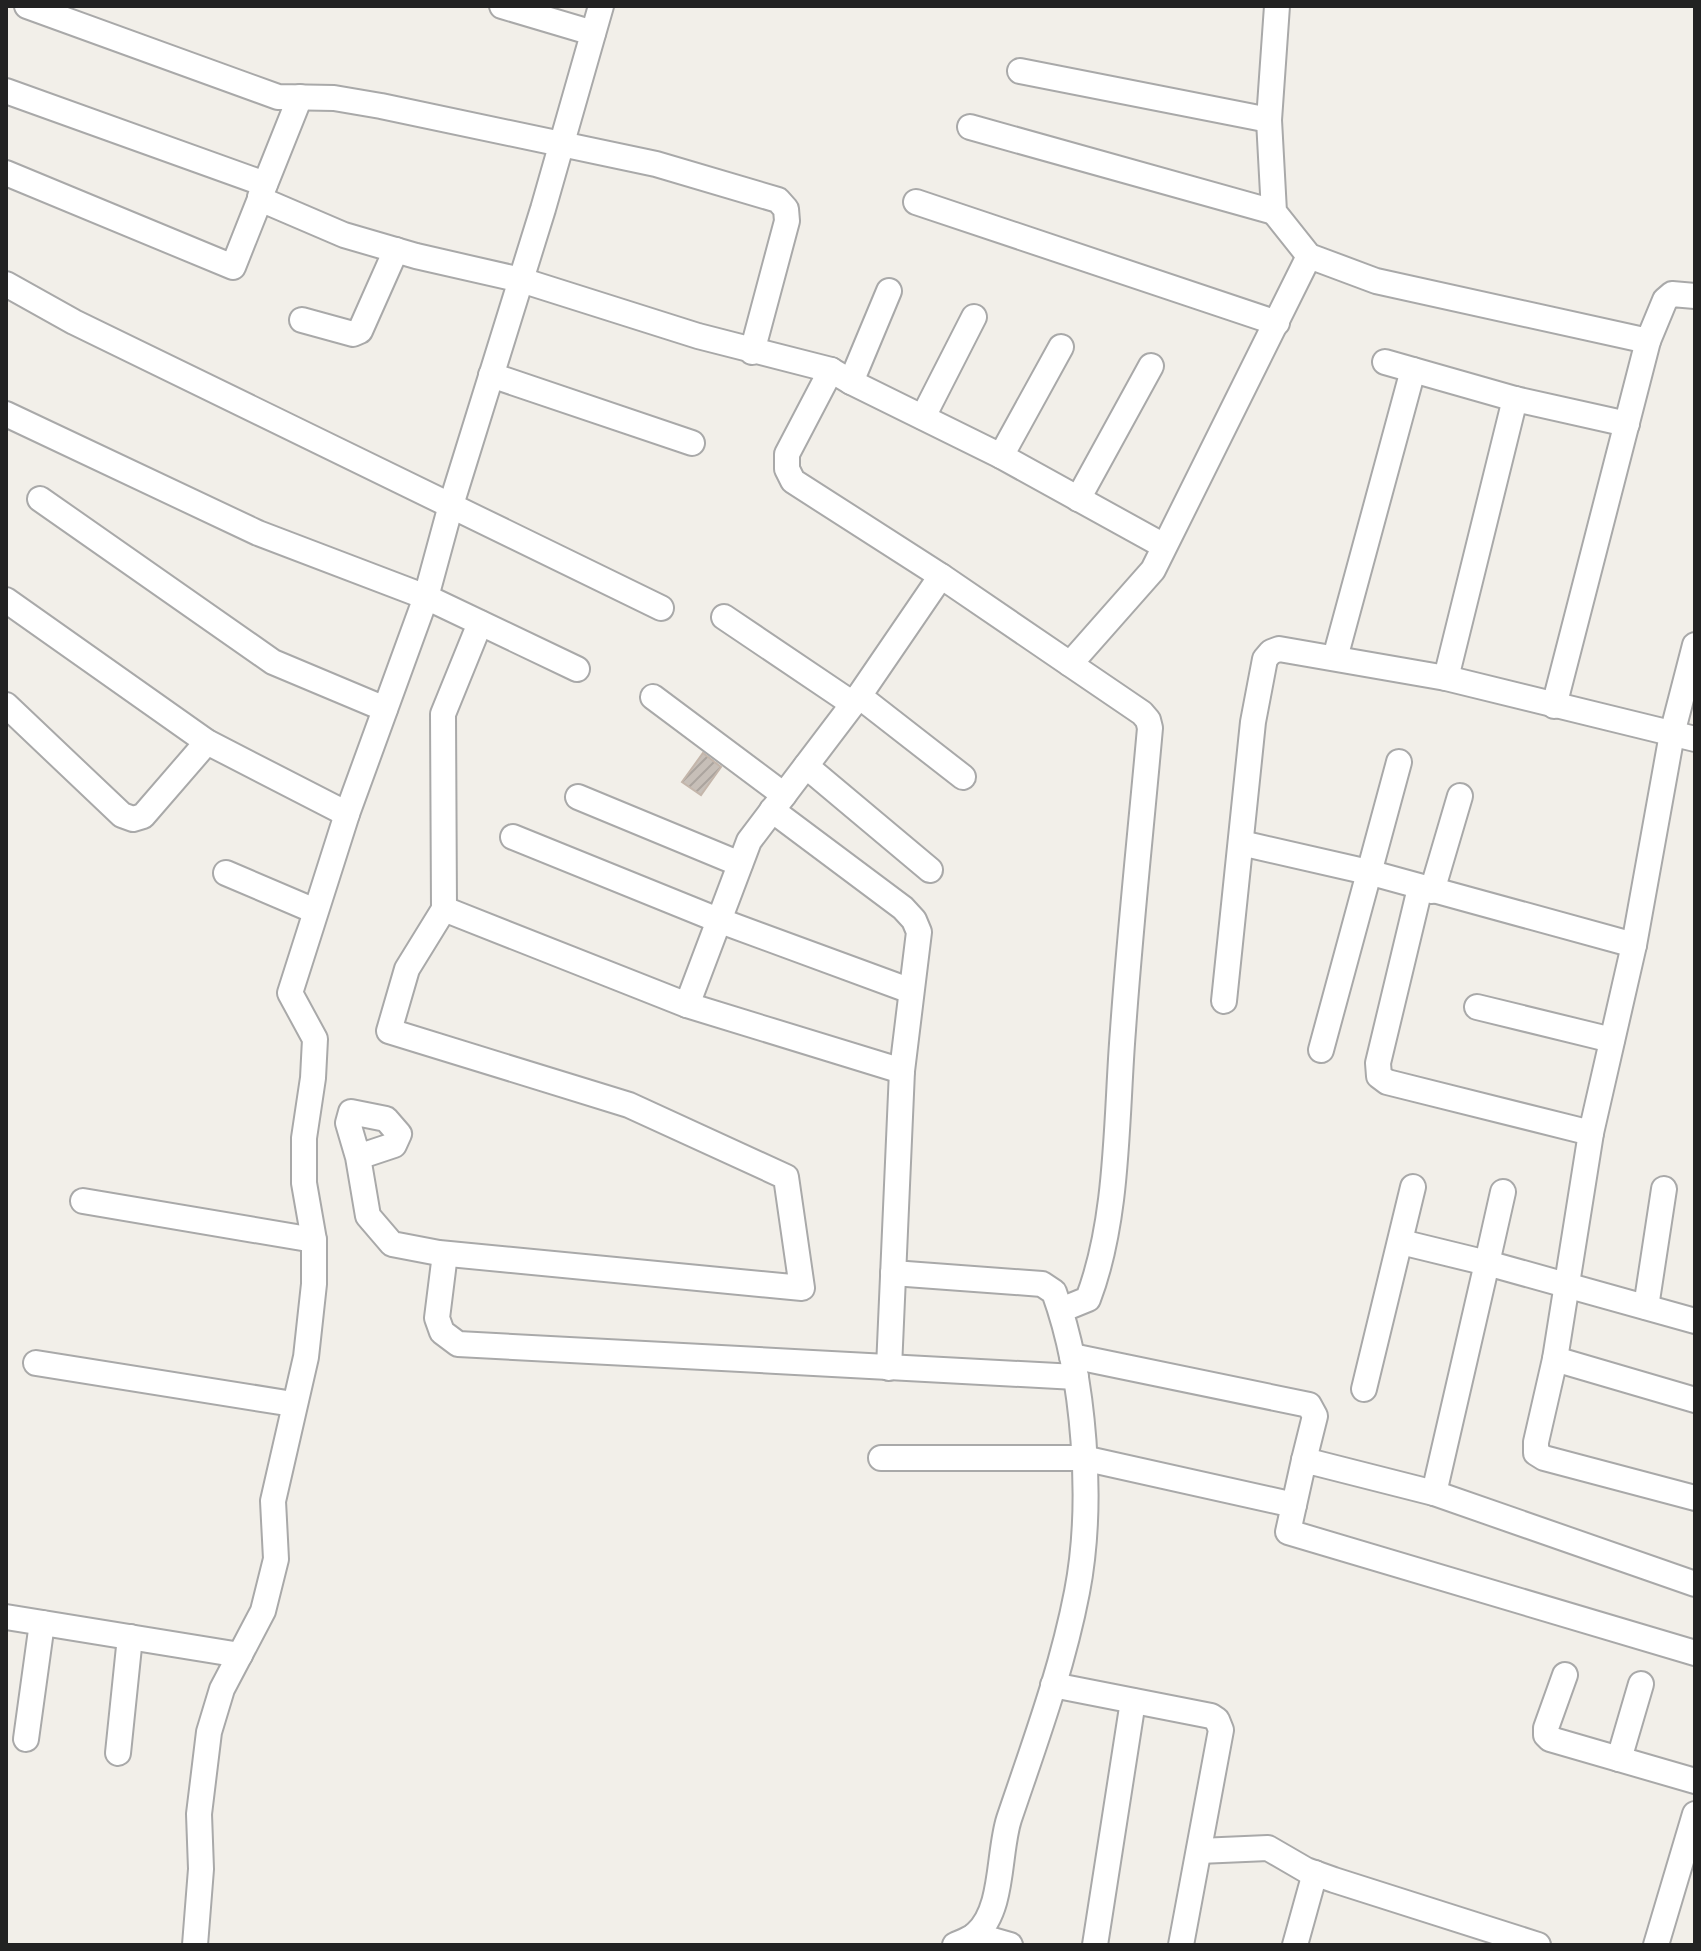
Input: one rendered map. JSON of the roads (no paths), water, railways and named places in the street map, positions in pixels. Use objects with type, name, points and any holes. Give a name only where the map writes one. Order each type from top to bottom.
[{"type":"street","points":[[27,6],[278,97],[334,98],[562,143],[656,164],[778,200],[786,209],[787,221],[752,352]]},
{"type":"street","points":[[502,6],[593,33]]},
{"type":"street","points":[[195,1945],[201,1869],[199,1814],[209,1732],[222,1689],[263,1611],[276,1559],[273,1501],[306,1357],[314,1284],[314,1240],[304,1183],[304,1138],[315,1039],[290,993],[347,814],[426,597],[601,6]]},
{"type":"street","points":[[1277,6],[1269,120],[1274,212],[1309,256],[1376,281],[1648,341]]},
{"type":"street","points":[[1020,71],[1269,120]]},
{"type":"street","points":[[6,91],[262,192],[344,235],[521,280],[752,352],[841,376],[1001,456],[1164,546]]},
{"type":"street","points":[[6,173],[233,267],[300,97]]},
{"type":"street","points":[[970,127],[1274,212]]},
{"type":"street","points":[[916,202],[1277,323]]},
{"type":"street","points":[[302,320],[353,334],[360,331],[396,250]]},
{"type":"street","points":[[1070,664],[1153,570],[1309,256]]},
{"type":"street","points":[[6,284],[74,322],[661,608]]},
{"type":"street","points":[[889,291],[841,376],[787,454],[787,469],[793,481],[941,576],[1142,713],[1150,728],[1123,1017],[1111,1190],[1097,1276],[1088,1299],[1061,1310]]},
{"type":"street","points":[[1554,706],[1648,341],[1665,300],[1672,294],[1695,296]]},
{"type":"street","points":[[923,417],[974,317]]},
{"type":"street","points":[[1001,456],[1061,347]]},
{"type":"street","points":[[1385,362],[1515,399],[1627,424]]},
{"type":"street","points":[[1078,499],[1151,366]]},
{"type":"street","points":[[1335,658],[1413,370]]},
{"type":"street","points":[[491,375],[692,443]]},
{"type":"street","points":[[1446,678],[1515,399]]},
{"type":"street","points":[[6,414],[258,533],[426,597],[577,669]]},
{"type":"street","points":[[40,499],[273,662],[385,709]]},
{"type":"street","points":[[687,1005],[749,841],[856,700],[941,576]]},
{"type":"street","points":[[6,600],[207,742],[347,814]]},
{"type":"street","points":[[724,617],[856,700],[963,777]]},
{"type":"street","points":[[358,1157],[368,1216],[392,1244],[445,1254],[802,1288],[786,1177],[629,1105],[389,1031],[407,969],[444,909],[443,714],[480,623]]},
{"type":"street","points":[[1695,645],[1684,737],[1591,1133],[1555,1359],[1536,1442],[1536,1453],[1544,1458],[1695,1498]]},
{"type":"street","points":[[1224,1001],[1253,722],[1265,659],[1271,652],[1279,649],[1446,678],[1684,737]]},
{"type":"street","points":[[653,697],[903,908],[914,920],[919,932],[902,1071],[889,1368]]},
{"type":"street","points":[[6,705],[122,815],[133,819],[143,816],[207,742]]},
{"type":"street","points":[[1321,1050],[1399,762]]},
{"type":"street","points":[[806,766],[930,870]]},
{"type":"street","points":[[1460,796],[1426,890],[1378,1063],[1379,1076],[1387,1082],[1591,1133]]},
{"type":"street","points":[[578,797],[740,864]]},
{"type":"street","points":[[513,837],[718,920],[911,991]]},
{"type":"street","points":[[1241,843],[1368,872],[1634,945]]},
{"type":"street","points":[[226,873],[315,911]]},
{"type":"street","points":[[444,909],[687,1005],[902,1071]]},
{"type":"street","points":[[1477,1007],[1612,1040]]},
{"type":"street","points":[[1364,1389],[1413,1187]]},
{"type":"street","points":[[1646,1307],[1664,1189]]},
{"type":"street","points":[[1434,1493],[1503,1192]]},
{"type":"street","points":[[83,1201],[314,1240]]},
{"type":"street","points":[[1401,1242],[1695,1321]]},
{"type":"street","points":[[445,1254],[437,1318],[442,1332],[458,1344],[889,1368],[1074,1366],[1309,1405],[1315,1416],[1288,1532],[1695,1653]]},
{"type":"street","points":[[893,1273],[1042,1284],[1054,1292],[1074,1366],[1085,1515],[1077,1591],[1053,1685],[1008,1822],[991,1915],[965,1940]]},
{"type":"street","points":[[1555,1359],[1695,1400]]},
{"type":"street","points":[[36,1363],[293,1404]]},
{"type":"street","points":[[881,1458],[1083,1458],[1294,1505]]},
{"type":"street","points":[[1304,1460],[1434,1493],[1695,1584]]},
{"type":"street","points":[[6,1617],[240,1655]]},
{"type":"street","points":[[26,1739],[42,1623]]},
{"type":"street","points":[[118,1753],[130,1637]]},
{"type":"street","points":[[1565,1675],[1546,1728],[1550,1739],[1695,1781]]},
{"type":"street","points":[[1619,1759],[1641,1684]]},
{"type":"street","points":[[1053,1685],[1211,1716],[1217,1720],[1221,1730],[1181,1945]]},
{"type":"street","points":[[1095,1945],[1133,1701]]},
{"type":"street","points":[[1656,1945],[1695,1814]]},
{"type":"street","points":[[1199,1851],[1268,1848],[1315,1873],[1538,1945]]},
{"type":"street","points":[[1295,1945],[1315,1873]]},
{"type":"street","points":[[965,1940],[1010,1945]]}]
